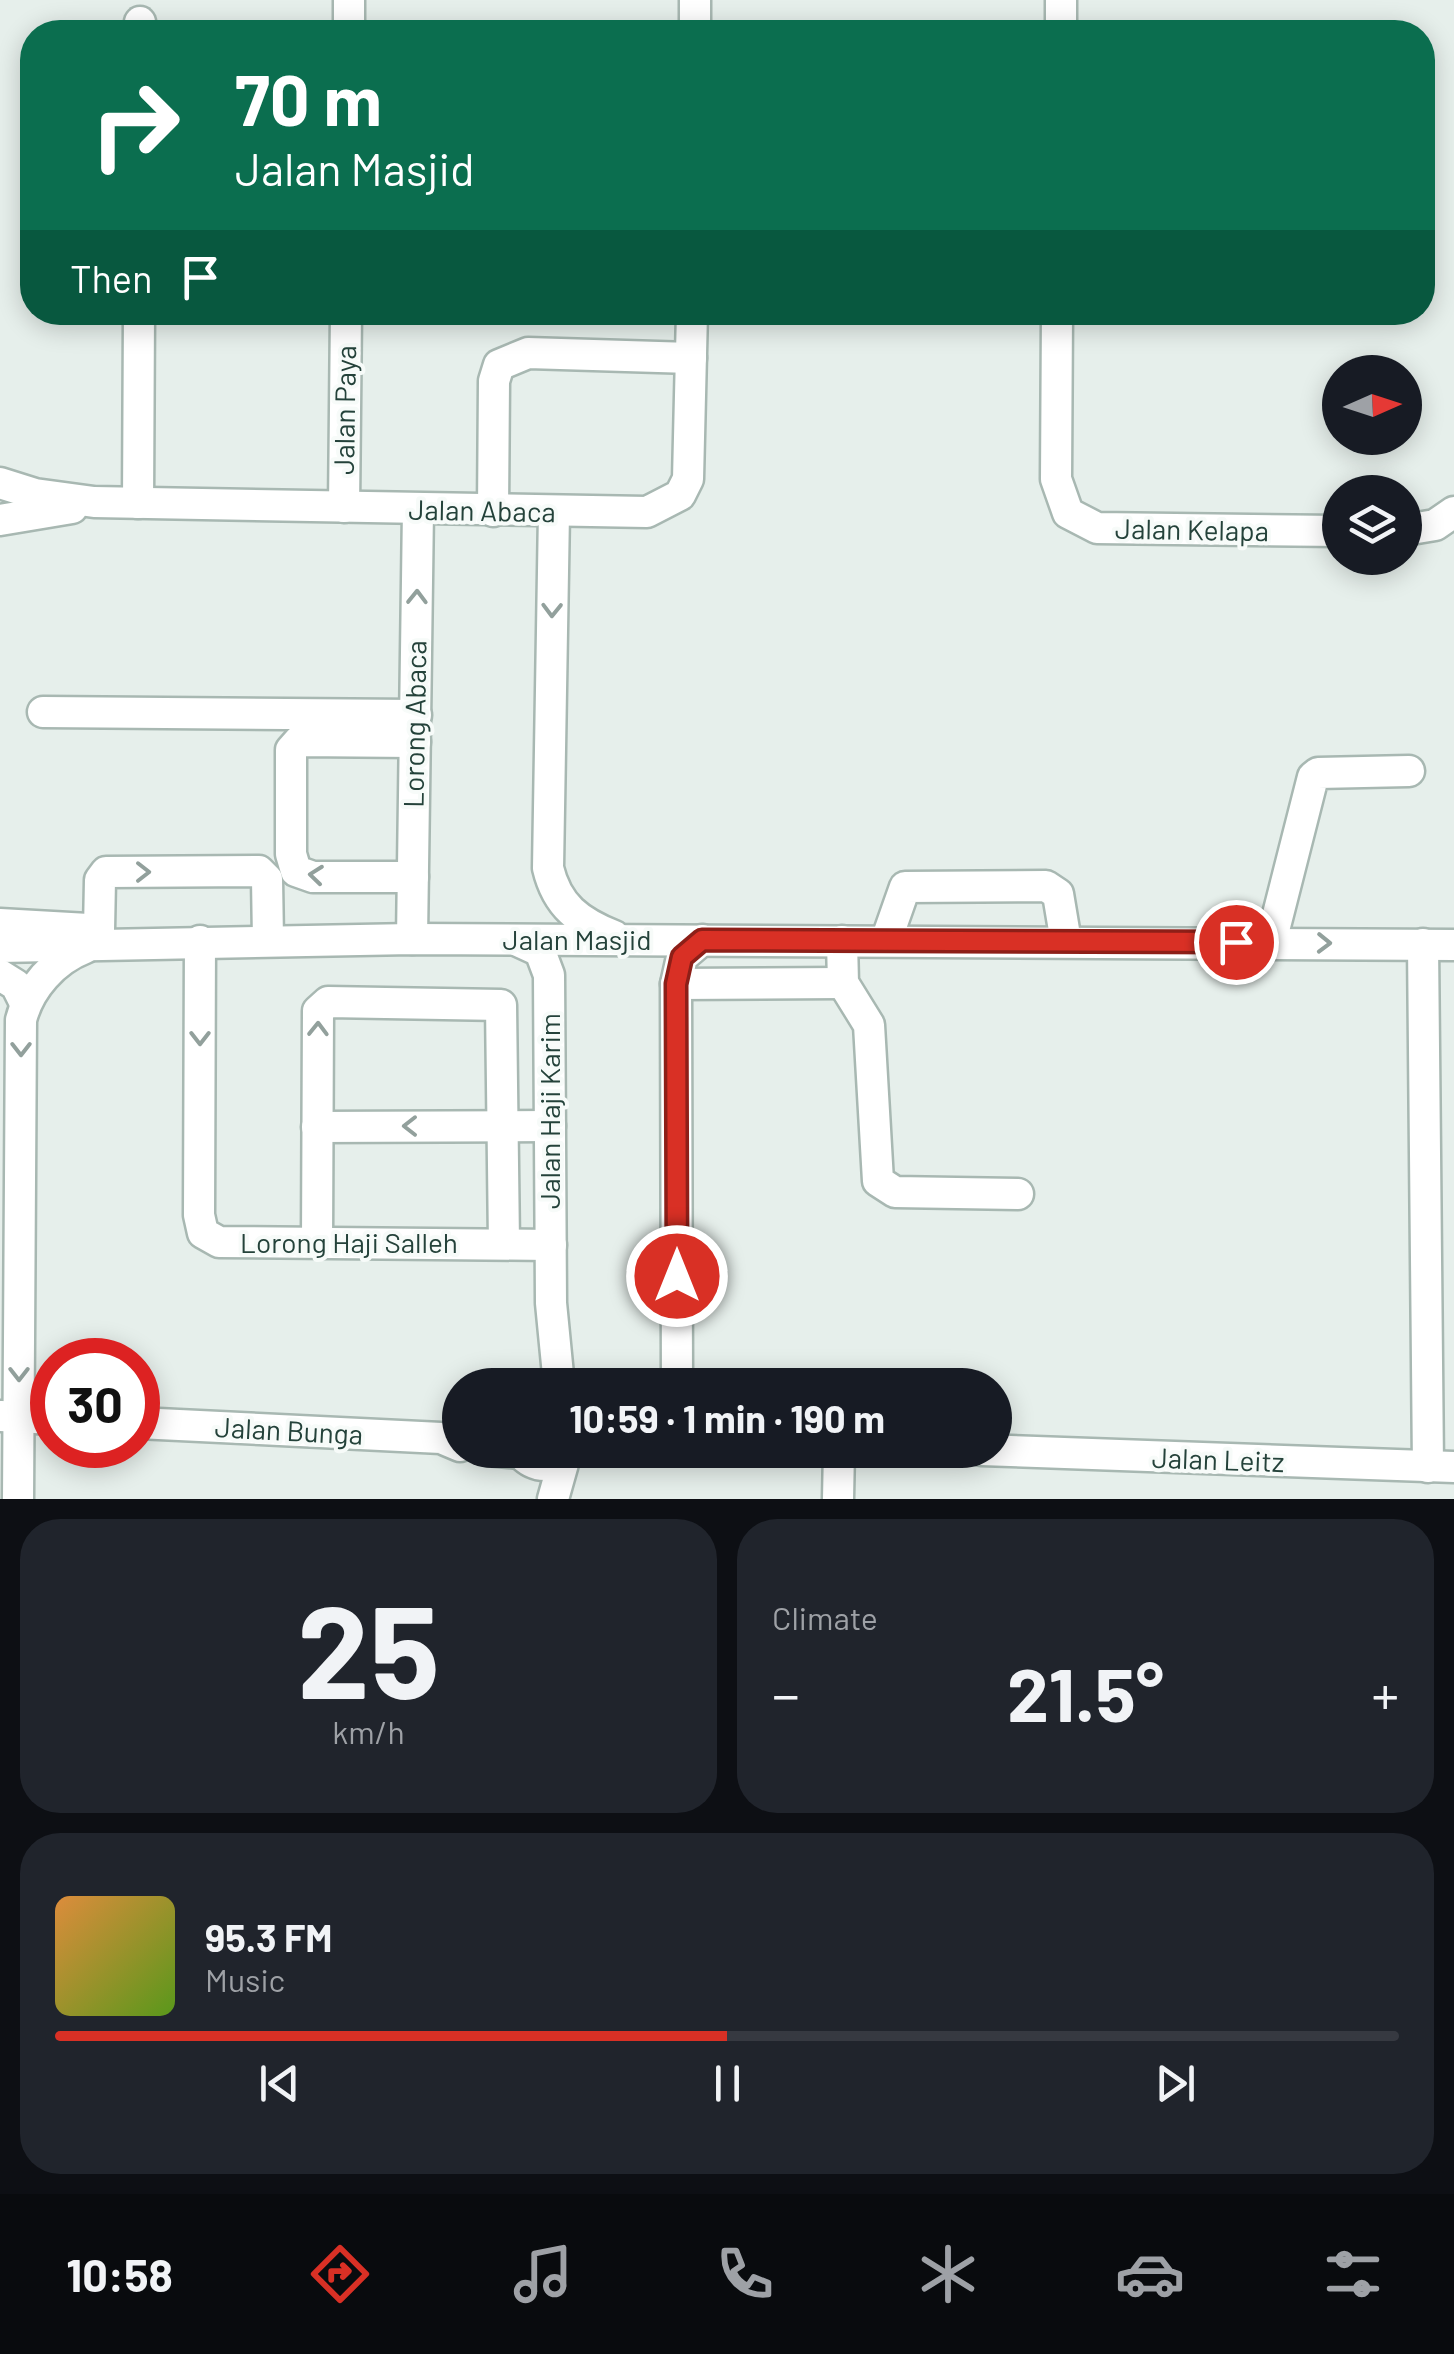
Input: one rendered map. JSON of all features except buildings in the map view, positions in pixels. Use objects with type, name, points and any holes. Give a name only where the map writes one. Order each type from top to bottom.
[{"type":"street","points":[[138,503],[139,325]]},
{"type":"street","name":"Jalan Paya","points":[[344,508],[346,325]]},
{"type":"street","name":"Jalan Abaca","points":[[94,502],[646,512],[680,495],[690,460],[692,325]]},
{"type":"street","name":"Jalan Kelapa","points":[[1057,325],[1056,479],[1068,514],[1097,528],[1322,531]]},
{"type":"street","points":[[493,511],[494,382],[499,365],[528,353],[692,358]]},
{"type":"street","points":[[0,483],[35,494],[94,502]]},
{"type":"street","points":[[0,520],[94,502]]},
{"type":"street","name":"Lorong Abaca","points":[[412,940],[418,509]]},
{"type":"street","points":[[554,512],[548,868],[552,888],[570,912],[623,939]]},
{"type":"street","points":[[1422,527],[1435,524],[1454,512]]},
{"type":"street","points":[[43,712],[415,729]]},
{"type":"street","points":[[413,878],[312,876],[296,871],[291,854],[291,767],[292,750],[299,742],[415,729]]},
{"type":"street","points":[[1270,942],[1313,777],[1318,773],[1408,770]]},
{"type":"street","points":[[18,1499],[9,1417],[21,1020],[25,1002],[60,961],[93,938],[100,880],[106,872],[259,871],[268,879],[268,940]]},
{"type":"street","points":[[886,942],[905,887],[1046,886],[1058,894],[1066,942]]},
{"type":"street","name":"Jalan Masjid","points":[[3,928],[138,941],[623,939],[1454,944]]},
{"type":"street","name":"Jalan Haji Karim","points":[[513,939],[540,951],[550,974],[551,1303]]},
{"type":"street","points":[[677,1368],[676,984],[682,957],[702,940]]},
{"type":"street","name":"Lorong Haji Salleh","points":[[200,941],[199,1215],[203,1233],[218,1242],[551,1245]]},
{"type":"street","points":[[842,941],[844,984],[869,1025],[876,1174],[882,1186],[896,1192],[1018,1194]]},
{"type":"street","points":[[1423,944],[1441,1467]]},
{"type":"street","points":[[0,976],[16,986],[25,1002]]},
{"type":"street","points":[[676,984],[844,984]]},
{"type":"street","points":[[317,1243],[318,1011],[320,1004],[328,1002],[501,1005],[504,1244]]},
{"type":"street","points":[[317,1126],[550,1126]]},
{"type":"street","points":[[541,1368],[551,1303]]},
{"type":"street","points":[[551,1303],[557,1368]]},
{"type":"street","name":"Jalan Bunga","points":[[160,1424],[442,1437]]},
{"type":"street","name":"Jalan Leitz","points":[[1012,1451],[1441,1467]]},
{"type":"street","points":[[526,1468],[535,1499]]},
{"type":"street","points":[[553,1499],[565,1468]]},
{"type":"street","points":[[838,1499],[839,1468]]},
{"type":"route","points":[[677,1276],[676,984],[682,957],[702,940],[1236,942]]}]
